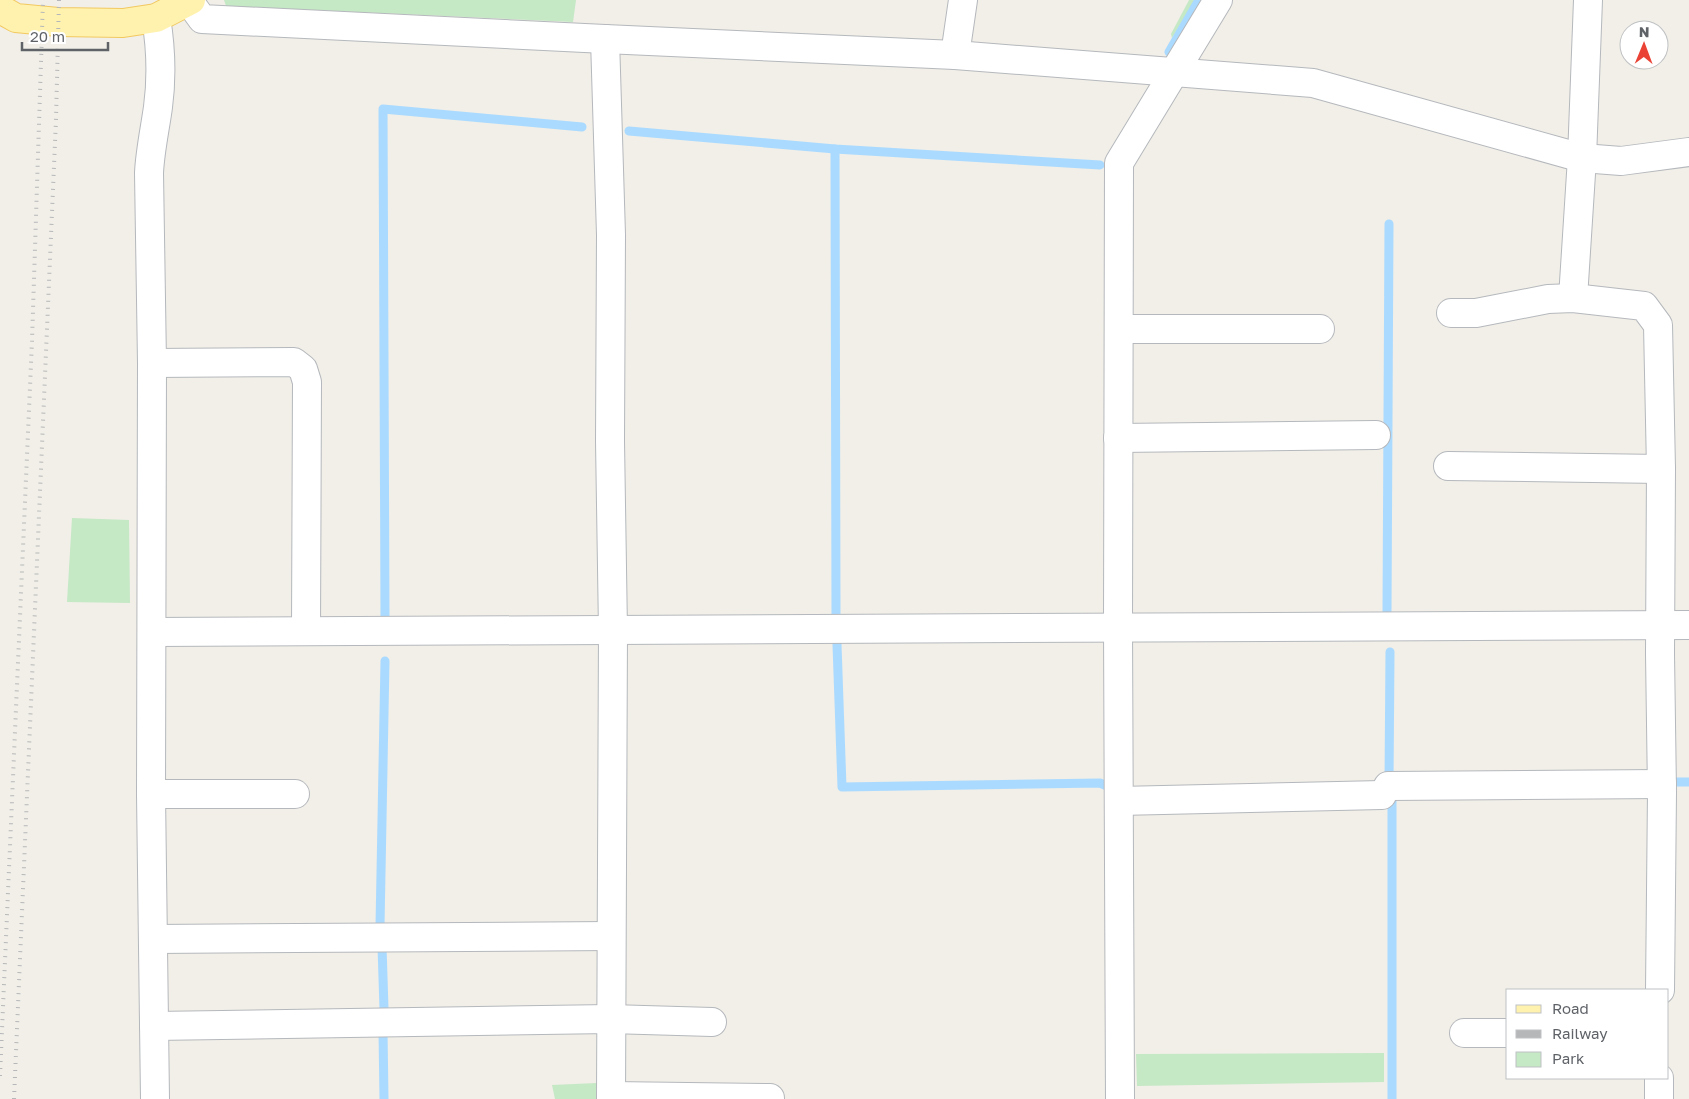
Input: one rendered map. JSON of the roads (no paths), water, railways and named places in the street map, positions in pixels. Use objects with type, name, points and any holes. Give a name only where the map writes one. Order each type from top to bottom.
[{"type":"main road","points":[[0,9],[16,18],[58,22],[124,24],[156,18],[190,0]]},
{"type":"street","points":[[190,0],[202,19],[605,40],[955,55],[1313,83],[1582,158],[1621,161],[1689,152]]},
{"type":"street","points":[[955,55],[963,0]]},
{"type":"street","points":[[1120,1099],[1119,163],[1218,0]]},
{"type":"street","points":[[1573,298],[1582,158],[1588,0]]},
{"type":"street","points":[[155,1099],[151,794],[152,363],[150,155],[161,76],[160,46],[156,18]]},
{"type":"street","points":[[605,40],[611,235],[610,441],[613,631],[611,1097],[770,1098]]},
{"type":"street","points":[[1451,313],[1476,312],[1548,299],[1573,298],[1644,306],[1658,325],[1661,469],[1660,654],[1662,784],[1660,989]]},
{"type":"street","points":[[1119,329],[1320,329]]},
{"type":"street","points":[[152,363],[294,362],[302,369],[306,382],[306,631]]},
{"type":"street","points":[[1118,438],[1376,436]]},
{"type":"street","points":[[1448,466],[1661,469]]},
{"type":"street","points":[[152,632],[1689,625]]},
{"type":"street","points":[[1119,801],[1385,791],[1662,784]]},
{"type":"street","points":[[151,794],[295,794]]},
{"type":"street","points":[[154,939],[611,936]]},
{"type":"street","points":[[154,1026],[610,1019],[712,1022]]},
{"type":"street","points":[[1464,1033],[1506,1032]]},
{"type":"street","points":[[1659,1079],[1659,1099]]},
{"type":"waterway","points":[[1169,52],[1199,0]]},
{"type":"waterway","points":[[385,616],[383,109],[582,127]]},
{"type":"waterway","points":[[629,131],[835,149],[1100,165]]},
{"type":"waterway","points":[[835,149],[836,616],[842,787],[1100,783],[1107,786]]},
{"type":"waterway","points":[[1387,612],[1389,224]]},
{"type":"waterway","points":[[1389,783],[1390,652]]},
{"type":"waterway","points":[[380,926],[385,661]]},
{"type":"waterway","points":[[1675,782],[1689,782]]},
{"type":"waterway","points":[[1392,801],[1392,1099]]},
{"type":"waterway","points":[[382,946],[384,1009]]},
{"type":"waterway","points":[[383,1031],[384,1099]]},
{"type":"railway","points":[[0,1076],[32,341],[43,0]]},
{"type":"railway","points":[[14,1099],[56,119],[59,0]]}]
